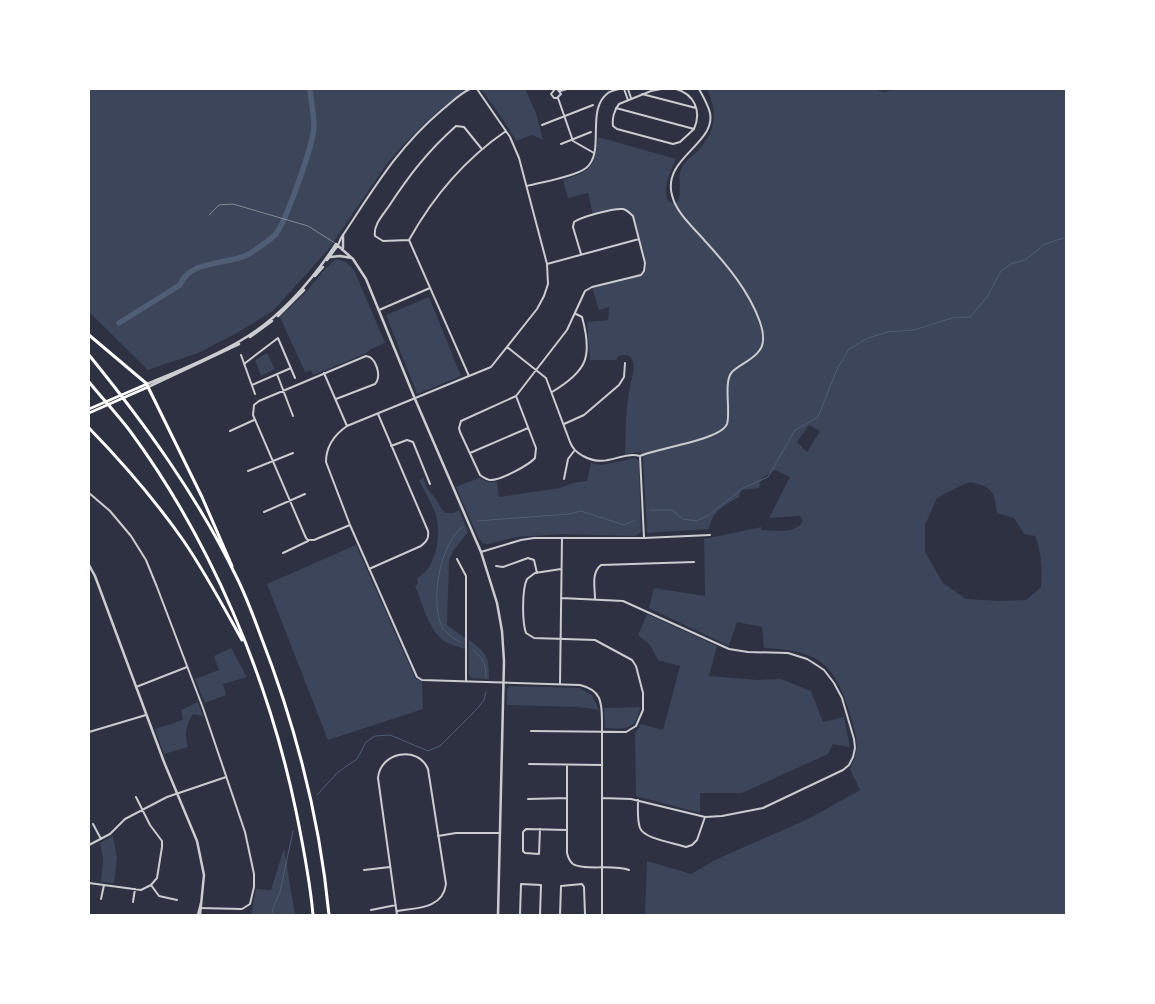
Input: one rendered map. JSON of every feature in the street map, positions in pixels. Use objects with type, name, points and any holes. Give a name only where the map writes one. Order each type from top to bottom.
[{"type":"highway","points":[[89,335],[147,386],[214,522],[276,676],[294,732],[321,854],[329,915]]},
{"type":"highway","points":[[89,355],[126,401],[176,473],[208,524],[237,578]]},
{"type":"highway","points":[[89,382],[129,430],[175,501],[206,555],[248,652],[274,721],[289,780],[302,840],[313,915]]},
{"type":"highway","points":[[89,428],[125,467],[183,540],[208,580],[248,652]]},
{"type":"main road","points":[[90,411],[147,386]]},
{"type":"street","points":[[147,386],[227,348],[259,329],[277,315],[305,286],[337,244],[388,167],[404,148],[437,114],[470,89]]},
{"type":"street","points":[[477,89],[506,131],[517,151],[547,264],[548,284],[541,303],[493,366],[415,400],[347,426],[332,439],[326,455],[326,462],[350,525],[417,677],[422,680],[496,681],[504,683],[588,686],[597,693],[602,705],[602,915]]},
{"type":"street","points":[[558,98],[552,96],[552,91],[567,89]]},
{"type":"street","points":[[527,186],[577,173],[589,164],[594,153],[598,110],[608,94],[619,89]]},
{"type":"street","points":[[624,89],[630,99]]},
{"type":"street","points":[[628,89],[630,99]]},
{"type":"street","points":[[661,89],[642,94],[619,104],[616,108],[613,123],[617,129],[676,144],[684,140],[694,129],[698,117],[692,97],[687,92],[676,89]]},
{"type":"street","points":[[507,347],[544,375],[574,451],[588,459],[605,462],[635,455],[640,456],[722,432],[728,417],[729,379],[732,372],[760,351],[763,342],[763,331],[754,305],[736,278],[680,212],[672,195],[672,180],[676,166],[687,152],[698,144],[707,130],[710,115],[699,89]]},
{"type":"street","points":[[560,91],[558,98],[573,141],[594,153]]},
{"type":"street","points":[[642,94],[696,108]]},
{"type":"street","points":[[542,125],[593,105]]},
{"type":"street","points":[[616,108],[694,129]]},
{"type":"street","points":[[409,240],[383,241],[375,236],[374,231],[411,172],[456,126],[464,127],[482,149]]},
{"type":"street","points":[[409,240],[431,203],[449,181],[482,149],[506,131]]},
{"type":"street","points":[[561,144],[573,141],[591,132]]},
{"type":"street","points":[[516,396],[536,448],[535,458],[527,465],[494,480],[486,479],[480,475],[459,428],[461,421],[516,396],[567,330],[586,291],[592,287],[641,274],[644,270],[645,263],[633,216],[628,211],[621,209],[580,218],[574,222],[573,227],[581,254]]},
{"type":"street","points":[[342,237],[343,248]]},
{"type":"street","points":[[547,264],[639,239]]},
{"type":"street","points":[[409,240],[469,376]]},
{"type":"street","points":[[337,244],[353,259],[366,278],[415,400],[480,552],[493,590],[500,619],[504,646],[504,683],[498,915]]},
{"type":"street","points":[[147,386],[221,354],[260,330],[280,315],[300,294],[329,258],[337,244]]},
{"type":"street","points":[[329,258],[340,256],[353,259]]},
{"type":"street","points":[[379,310],[430,288]]},
{"type":"street","points":[[552,392],[572,380],[586,362],[584,325],[582,317],[576,314]]},
{"type":"street","points":[[244,364],[278,338],[295,378]]},
{"type":"street","points":[[241,355],[255,394]]},
{"type":"street","points":[[308,540],[305,537],[254,420],[253,411],[257,402],[283,390],[366,356],[373,359],[379,375],[375,384],[336,399]]},
{"type":"street","points":[[564,424],[584,415],[619,385],[624,377],[625,363]]},
{"type":"street","points":[[252,385],[291,368]]},
{"type":"street","points":[[323,373],[347,426]]},
{"type":"street","points":[[276,374],[293,416]]},
{"type":"street","points":[[369,569],[421,546],[427,542],[428,536],[428,531],[378,414]]},
{"type":"street","points":[[230,432],[254,420]]},
{"type":"street","points":[[470,453],[528,428]]},
{"type":"street","points":[[391,446],[407,440],[412,442],[430,484]]},
{"type":"street","points":[[564,479],[568,459],[574,451]]},
{"type":"street","points":[[248,471],[293,453]]},
{"type":"street","points":[[640,456],[644,538]]},
{"type":"street","points":[[89,493],[118,520],[146,560],[203,708],[252,858],[254,874],[253,894],[250,904],[242,910],[201,908]]},
{"type":"street","points":[[264,512],[305,494]]},
{"type":"street","points":[[283,553],[308,540],[321,537],[350,525]]},
{"type":"street","points":[[480,552],[523,540],[710,535]]},
{"type":"street","points":[[560,684],[562,538]]},
{"type":"street","points":[[496,566],[503,567],[528,558],[534,560],[537,573]]},
{"type":"street","points":[[457,559],[466,576],[467,589],[466,680]]},
{"type":"street","points":[[595,599],[594,575],[596,569],[601,565],[694,562]]},
{"type":"street","points":[[89,565],[95,576],[176,794],[200,852],[204,876],[199,915]]},
{"type":"street","points":[[531,731],[626,732],[632,729],[640,719],[643,710],[643,694],[636,666],[632,660],[601,642],[532,638],[526,633],[524,628],[524,587],[527,579],[537,573],[561,570]]},
{"type":"street","points":[[562,598],[617,600],[629,603],[729,649],[748,652],[788,653],[802,657],[824,670],[834,683],[842,698],[855,748],[849,765],[843,770],[763,808],[727,816],[705,817],[638,800],[602,798]]},
{"type":"street","points":[[136,686],[187,668]]},
{"type":"street","points":[[89,732],[146,715]]},
{"type":"street","points":[[397,911],[433,904],[444,895],[446,884],[429,774],[426,764],[412,755],[398,755],[387,759],[380,768],[378,778],[397,915]]},
{"type":"street","points":[[529,764],[602,765]]},
{"type":"street","points":[[567,765],[566,830],[567,853],[571,862],[577,866],[621,867],[629,870]]},
{"type":"street","points":[[89,845],[110,834],[125,819],[143,810],[176,794],[227,777]]},
{"type":"street","points":[[89,884],[143,890],[151,885],[158,874],[162,843],[136,797]]},
{"type":"street","points":[[528,798],[567,798]]},
{"type":"street","points":[[638,800],[639,825],[642,832],[648,836],[689,847],[695,843],[705,817]]},
{"type":"street","points":[[93,824],[101,839]]},
{"type":"street","points":[[540,829],[539,854],[527,854],[524,851],[524,830],[540,829],[566,830]]},
{"type":"street","points":[[438,836],[456,833],[500,833]]},
{"type":"street","points":[[364,870],[390,866]]},
{"type":"street","points":[[520,915],[520,885],[540,884],[540,915]]},
{"type":"street","points":[[560,915],[560,886],[582,884],[584,887],[585,915]]},
{"type":"street","points":[[101,899],[104,885]]},
{"type":"street","points":[[151,885],[160,897],[177,900]]},
{"type":"street","points":[[133,902],[134,889]]},
{"type":"street","points":[[371,910],[396,905]]},
{"type":"lane","points":[[209,215],[219,205],[228,203],[308,226],[337,244]]},
{"type":"shaded area","points":[[89,89],[465,89],[427,121],[403,145],[386,165],[328,250],[273,311],[237,333],[198,353],[148,370],[89,312]]},
{"type":"shaded area","points":[[481,89],[525,89],[536,113],[543,140],[532,135],[516,141]]},
{"type":"shaded area","points":[[707,89],[873,89],[885,92],[898,89],[1066,89],[1066,915],[645,915],[647,861],[691,874],[717,859],[810,818],[860,790],[850,769],[856,749],[855,731],[851,717],[839,684],[822,663],[799,652],[764,648],[762,627],[737,622],[729,646],[649,608],[654,588],[705,596],[704,539],[761,527],[762,530],[791,530],[800,525],[803,520],[800,516],[769,518],[790,477],[775,470],[761,479],[759,488],[741,490],[739,497],[716,513],[709,529],[647,533],[643,458],[640,452],[625,454],[626,412],[633,363],[625,355],[619,356],[616,360],[590,360],[587,322],[608,320],[609,307],[599,310],[592,287],[641,275],[644,271],[645,263],[633,216],[624,210],[593,215],[588,193],[568,198],[563,180],[580,174],[590,166],[595,155],[598,137],[676,159],[668,180],[666,196],[668,201],[673,203],[678,201],[680,171],[686,161],[699,150],[713,126],[714,112]],"holes":[[[809,425],[820,431],[807,452],[797,442]],[[970,482],[991,491],[995,499],[997,513],[1014,518],[1024,534],[1035,536],[1041,562],[1041,587],[1026,600],[966,599],[943,583],[925,552],[925,525],[937,498]]]},
{"type":"shaded area","points":[[336,259],[346,262],[354,270],[385,343],[365,354],[313,375],[311,370],[305,372],[280,317]]},
{"type":"shaded area","points":[[429,297],[461,376],[417,394],[386,315]]},
{"type":"shaded area","points":[[267,353],[275,369],[261,376],[255,360]]},
{"type":"shaded area","points":[[636,458],[639,462],[641,532],[635,536],[561,534],[516,537],[488,544],[482,543],[456,487],[479,478],[488,482],[497,482],[499,497],[560,488],[573,483],[587,481],[591,463],[601,465]]},
{"type":"shaded area","points":[[424,478],[427,487],[445,513],[454,513],[459,510],[468,532],[453,551],[449,561],[447,625],[465,638],[465,649],[445,641],[435,632],[415,586],[418,584],[417,578],[424,573],[433,560],[438,535],[436,515],[419,480]]},
{"type":"shaded area","points":[[356,545],[415,678],[422,681],[423,709],[328,740],[267,584]]},
{"type":"shaded area","points":[[647,614],[717,646],[709,676],[758,680],[781,679],[811,691],[823,722],[844,717],[850,747],[833,744],[828,754],[742,793],[700,793],[700,813],[636,796],[635,734],[641,724],[663,730],[680,666],[658,660],[650,645],[638,635]]},
{"type":"shaded area","points":[[469,640],[480,648],[486,656],[489,679],[471,678],[469,674]]},
{"type":"shaded area","points":[[231,648],[247,677],[223,684],[226,695],[205,703],[195,679],[219,670],[214,656]]},
{"type":"shaded area","points":[[510,686],[579,688],[592,695],[599,710],[578,707],[507,705],[507,689]]},
{"type":"shaded area","points":[[198,702],[203,716],[193,714],[189,722],[186,730],[188,747],[164,754],[155,729],[183,720],[181,710]]},
{"type":"shaded area","points":[[640,707],[636,721],[628,727],[618,729],[605,728],[604,708]]},
{"type":"shaded area","points":[[113,836],[117,858],[114,883],[101,882],[103,859],[100,843]]},
{"type":"shaded area","points":[[284,848],[295,915],[251,915],[256,889],[271,890]]},
{"type":"waterway","points":[[119,323],[180,285],[191,271],[209,264],[247,255],[275,235],[292,200],[312,136],[314,122],[310,89]]},
{"type":"waterway","points":[[650,510],[672,510],[683,519],[697,521],[709,515],[743,488],[768,477],[795,430],[818,417],[837,369],[849,349],[868,338],[888,332],[914,330],[952,318],[970,317],[987,297],[1001,271],[1011,264],[1025,260],[1045,244],[1066,237]]},
{"type":"waterway","points":[[477,521],[569,514],[581,511],[624,525],[636,520]]},
{"type":"waterway","points":[[460,642],[444,630],[439,619],[437,590],[439,574],[448,545],[464,526]]},
{"type":"waterway","points":[[473,650],[484,662],[486,678]]},
{"type":"waterway","points":[[317,795],[338,772],[357,759],[366,742],[375,736],[390,735],[428,751],[440,746],[476,710],[484,700],[486,692]]},
{"type":"waterway","points":[[272,915],[280,892],[293,831]]}]
